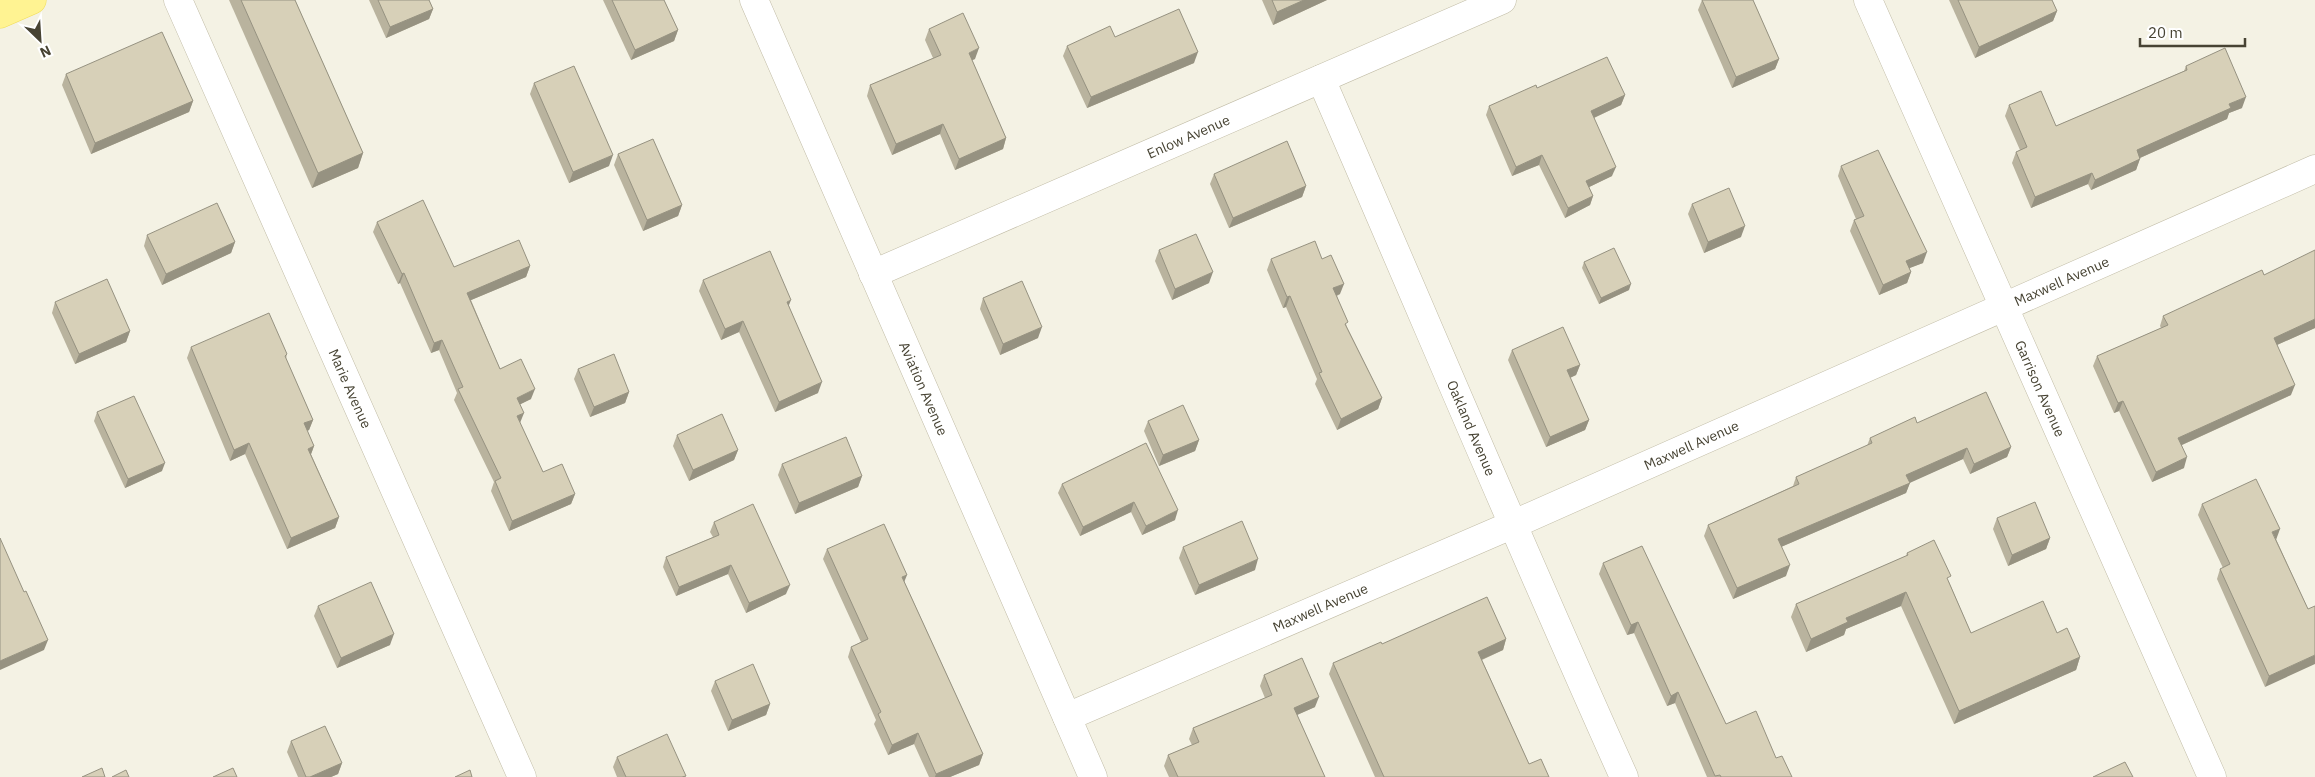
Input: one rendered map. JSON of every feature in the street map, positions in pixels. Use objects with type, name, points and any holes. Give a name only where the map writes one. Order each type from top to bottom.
[{"type":"main road","points":[[0,14],[32,0]]},
{"type":"street","name":"Marie Avenue","points":[[178,0],[522,777]]},
{"type":"street","name":"Aviation Avenue","points":[[754,0],[1093,777]]},
{"type":"street","name":"Enlow Avenue","points":[[874,274],[1502,0]]},
{"type":"street","name":"Garrison Avenue","points":[[1868,0],[2212,777]]},
{"type":"street","name":"Oakland Avenue","points":[[1321,79],[1558,630],[1624,777]]},
{"type":"street","name":"Maxwell Avenue","points":[[1067,717],[1514,524],[2315,169]]},
{"type":"building","points":[[241,0],[295,0],[363,153],[318,173]]},
{"type":"building","points":[[378,0],[429,0],[433,9],[390,27]]},
{"type":"building","points":[[612,0],[664,0],[678,30],[635,50]]},
{"type":"building","points":[[1272,0],[1304,0],[1277,12]]},
{"type":"building","points":[[1702,0],[1753,0],[1779,59],[1736,77]]},
{"type":"building","points":[[1958,0],[2052,0],[2057,11],[1979,47]]},
{"type":"building","points":[[1179,9],[1198,52],[1091,97],[1067,46],[1110,26],[1115,37]]},
{"type":"building","points":[[963,13],[979,48],[969,53],[1006,138],[959,159],[943,124],[896,144],[870,85],[941,55],[929,29]]},
{"type":"building","points":[[162,32],[193,101],[95,143],[66,74]]},
{"type":"building","points":[[2225,48],[2246,97],[2229,104],[2231,108],[2137,150],[2140,159],[2095,180],[2092,173],[2035,197],[2016,152],[2027,147],[2009,105],[2041,91],[2056,126],[2187,70],[2186,66]]},
{"type":"building","points":[[1607,57],[1625,95],[1591,111],[1616,167],[1586,181],[1593,196],[1568,208],[1542,155],[1516,167],[1489,106],[1536,85],[1537,88]]},
{"type":"building","points":[[574,66],[613,155],[573,172],[534,83]]},
{"type":"building","points":[[653,139],[682,205],[647,220],[618,154]]},
{"type":"building","points":[[1287,141],[1306,186],[1233,218],[1214,174]]},
{"type":"building","points":[[1878,150],[1927,252],[1906,261],[1911,272],[1883,285],[1854,220],[1864,216],[1841,166]]},
{"type":"building","points":[[1729,188],[1745,226],[1708,242],[1692,204]]},
{"type":"building","points":[[423,200],[454,267],[519,240],[530,266],[467,293],[500,369],[521,359],[535,389],[517,398],[524,413],[517,416],[543,472],[562,464],[575,494],[512,521],[495,481],[501,478],[458,389],[463,387],[442,340],[434,343],[404,273],[402,274],[377,222]]},
{"type":"building","points":[[217,203],[235,242],[166,274],[147,235]]},
{"type":"building","points":[[1196,234],[1213,272],[1175,289],[1159,250]]},
{"type":"building","points":[[1315,241],[1322,259],[1331,255],[1344,284],[1333,288],[1348,322],[1345,324],[1382,398],[1341,419],[1319,373],[1322,372],[1290,296],[1287,297],[1271,259]]},
{"type":"building","points":[[1614,248],[1631,284],[1601,298],[1584,262]]},
{"type":"building","points":[[2315,250],[2315,319],[2274,338],[2295,385],[2178,438],[2187,457],[2156,472],[2123,401],[2118,403],[2097,356],[2168,325],[2163,316],[2262,270],[2264,275]]},
{"type":"building","points":[[770,251],[791,300],[787,302],[822,382],[779,402],[743,321],[725,329],[703,280]]},
{"type":"building","points":[[107,279],[130,331],[79,354],[55,302]]},
{"type":"building","points":[[1022,281],[1042,327],[1003,344],[983,298]]},
{"type":"building","points":[[269,313],[287,354],[285,356],[313,420],[304,423],[314,446],[308,449],[339,517],[291,538],[249,443],[234,450],[191,347]]},
{"type":"building","points":[[1563,327],[1580,365],[1567,370],[1589,420],[1550,437],[1512,350]]},
{"type":"building","points":[[614,354],[629,392],[594,407],[578,369]]},
{"type":"building","points":[[1986,392],[2011,447],[1974,464],[1967,448],[1906,475],[1910,483],[1778,539],[1790,565],[1737,588],[1708,525],[1799,484],[1796,477],[1872,443],[1870,438],[1915,417],[1917,423]]},
{"type":"building","points":[[134,396],[165,463],[128,479],[97,412]]},
{"type":"building","points":[[1183,405],[1199,440],[1163,455],[1148,421]]},
{"type":"building","points":[[722,414],[738,450],[693,470],[677,435]]},
{"type":"building","points":[[846,437],[862,476],[799,503],[782,464]]},
{"type":"building","points":[[1146,443],[1178,510],[1146,526],[1134,502],[1083,527],[1062,484]]},
{"type":"building","points":[[2256,479],[2280,529],[2272,532],[2308,609],[2315,606],[2315,655],[2269,676],[2220,569],[2230,564],[2202,504]]},
{"type":"building","points":[[2035,502],[2050,538],[2012,555],[1997,518]]},
{"type":"building","points":[[753,504],[790,585],[749,603],[731,565],[679,587],[666,557],[719,535],[714,522]]},
{"type":"building","points":[[1242,521],[1258,559],[1199,585],[1183,547]]},
{"type":"building","points":[[884,524],[907,575],[902,577],[983,754],[936,774],[918,733],[892,745],[878,714],[881,712],[851,647],[868,639],[827,549]]},
{"type":"building","points":[[0,538],[48,640],[0,661]]},
{"type":"building","points":[[1934,540],[1951,576],[1947,578],[1971,633],[2043,601],[2057,633],[2067,628],[2080,657],[1959,711],[1906,592],[1846,618],[1848,622],[1811,639],[1796,604],[1908,555],[1907,553]]},
{"type":"building","points":[[1642,546],[1726,724],[1756,711],[1776,758],[1782,756],[1792,777],[1715,776],[1678,692],[1671,696],[1638,622],[1631,625],[1603,563]]},
{"type":"building","points":[[371,582],[394,634],[341,658],[318,606]]},
{"type":"building","points":[[1487,597],[1506,639],[1478,652],[1529,764],[1541,759],[1549,777],[1384,777],[1333,663],[1381,642],[1382,644]]},
{"type":"building","points":[[1302,658],[1319,697],[1294,708],[1325,777],[1178,777],[1168,755],[1199,742],[1193,728],[1272,695],[1264,675]]},
{"type":"building","points":[[753,664],[770,704],[732,720],[715,681]]},
{"type":"building","points":[[325,726],[342,763],[306,777],[291,741]]},
{"type":"building","points":[[667,734],[686,776],[626,777],[617,757]]},
{"type":"building","points":[[2125,762],[2133,777],[2093,777]]},
{"type":"building","points":[[102,768],[105,777],[82,777]]},
{"type":"building","points":[[233,768],[237,777],[213,777]]},
{"type":"building","points":[[126,770],[129,777],[112,777]]},
{"type":"building","points":[[470,770],[472,777],[455,777]]}]
